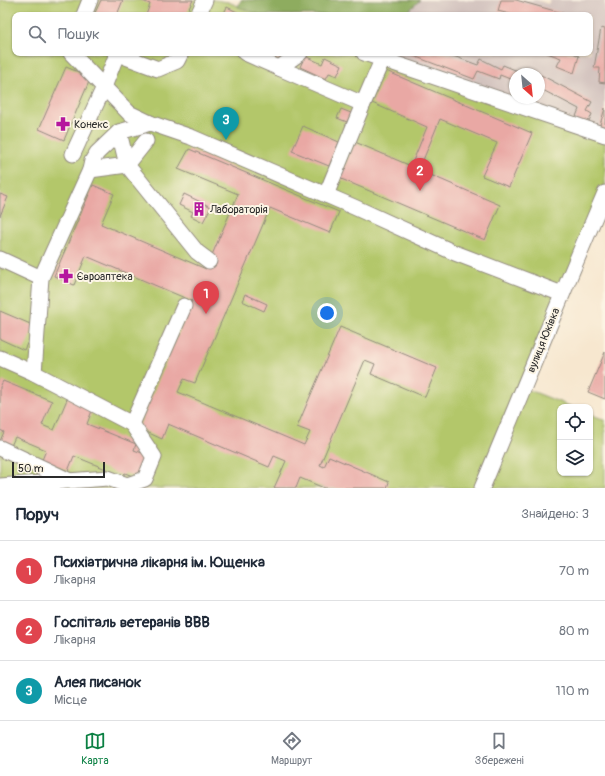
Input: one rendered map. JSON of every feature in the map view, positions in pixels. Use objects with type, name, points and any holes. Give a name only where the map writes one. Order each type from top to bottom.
[{"type":"street","points":[[85,12],[90,0]]},
{"type":"street","points":[[199,12],[205,0]]},
{"type":"street","points":[[74,56],[129,113],[150,123],[191,137],[326,195],[455,253],[562,294]]},
{"type":"street","points":[[73,154],[104,87],[115,56]]},
{"type":"street","points":[[124,56],[158,69],[177,61],[180,56]]},
{"type":"street","points":[[252,56],[363,104]]},
{"type":"street","points":[[279,68],[296,56]]},
{"type":"street","points":[[372,56],[605,135]]},
{"type":"street","points":[[326,195],[382,60]]},
{"type":"street","points":[[34,373],[41,278],[90,170],[92,161],[97,153],[119,132],[150,123]]},
{"type":"street","points":[[119,132],[127,165],[197,252],[209,261]]},
{"type":"street","points":[[90,170],[127,165],[146,141]]},
{"type":"street","name":"вулиця Юківка","points":[[482,488],[605,193]]},
{"type":"street","points":[[590,228],[605,225]]},
{"type":"street","points":[[0,259],[41,278]]},
{"type":"street","points":[[132,424],[184,306]]},
{"type":"street","points":[[0,358],[34,373],[132,424],[154,457],[145,479],[127,485],[108,478],[0,486]]},
{"type":"street","points":[[0,448],[71,481]]},
{"type":"shaded area","points":[[420,0],[537,0],[548,4],[550,0],[605,0],[605,132],[527,104],[545,104],[545,68],[509,68],[509,98],[393,56],[593,56],[593,12],[407,12]]},
{"type":"green space","points":[[0,0],[214,0],[228,2],[253,12],[12,12],[12,56],[373,56],[509,102],[509,104],[514,104],[605,135],[605,193],[524,388],[564,404],[557,404],[557,476],[593,476],[593,415],[605,420],[605,488],[0,488]]},
{"type":"green space","points":[[241,0],[420,0],[407,12],[252,12],[238,7]]},
{"type":"building","points":[[101,0],[123,0],[118,12],[95,12]]},
{"type":"building","points":[[140,0],[193,0],[187,12],[147,12],[150,4]]},
{"type":"building","points":[[501,0],[516,0],[558,12],[502,12],[498,11]]},
{"type":"building","points":[[227,7],[237,12],[224,12]]},
{"type":"building","points":[[601,28],[605,29],[605,83],[599,82],[600,68],[594,68]]},
{"type":"building","points":[[269,56],[283,56],[280,62]]},
{"type":"building","points":[[305,56],[322,64],[325,57],[342,65],[337,76],[329,73],[326,79],[300,67]]},
{"type":"building","points":[[414,56],[453,56],[478,65],[481,59],[501,69],[503,65],[510,68],[509,68],[509,79],[500,75],[499,79],[478,71],[474,79]]},
{"type":"building","points":[[555,56],[579,56],[574,73],[557,66],[561,58]]},
{"type":"building","points":[[66,67],[91,77],[64,140],[39,129]]},
{"type":"building","points":[[386,71],[532,133],[509,187],[482,176],[497,143],[440,119],[419,170],[500,205],[485,240],[339,178],[355,142],[411,166],[427,127],[372,103]]},
{"type":"building","points":[[545,77],[592,102],[587,111],[592,114],[586,128],[573,124],[579,109],[545,91]]},
{"type":"building","points":[[605,108],[605,130],[599,128]]},
{"type":"building","points":[[341,109],[351,113],[347,122],[337,118]]},
{"type":"building","points":[[303,126],[339,142],[329,166],[292,151]]},
{"type":"building","points":[[189,149],[339,212],[330,233],[270,208],[195,383],[184,379],[178,392],[304,445],[310,432],[297,427],[340,327],[437,368],[425,397],[371,374],[375,364],[365,360],[320,465],[324,467],[329,456],[389,482],[387,488],[324,488],[300,478],[296,488],[274,488],[286,461],[274,456],[269,467],[168,424],[162,439],[138,428],[192,301],[86,256],[74,285],[54,276],[93,185],[114,194],[101,224],[206,269],[238,194],[178,169]]},
{"type":"building","points":[[0,194],[8,197],[0,216]]},
{"type":"building","name":"Лабораторія","points":[[184,194],[211,207],[203,222],[191,216],[193,212],[179,205]]},
{"type":"building","points":[[245,294],[267,304],[264,311],[242,301]]},
{"type":"building","points":[[0,311],[35,326],[24,350],[0,339]]},
{"type":"building","points":[[605,352],[605,399],[588,392]]},
{"type":"building","points":[[3,381],[52,401],[42,425],[54,430],[68,397],[93,408],[87,424],[136,444],[134,450],[150,456],[140,479],[125,473],[123,476],[74,456],[68,471],[42,460],[46,450],[15,437],[11,446],[0,441],[4,432],[0,430],[0,387]]},
{"type":"place","name":"Конекс","points":[[63,124]]},
{"type":"place","name":"Алея писанок","points":[[226,140]]},
{"type":"place","name":"Госпіталь ветеранів ВВВ","points":[[420,191]]},
{"type":"place","name":"Лабораторія","points":[[199,209]]},
{"type":"place","name":"Євроаптека","points":[[66,276]]},
{"type":"place","name":"Психіатрична лікарня ім. Ющенка","points":[[206,314]]}]
